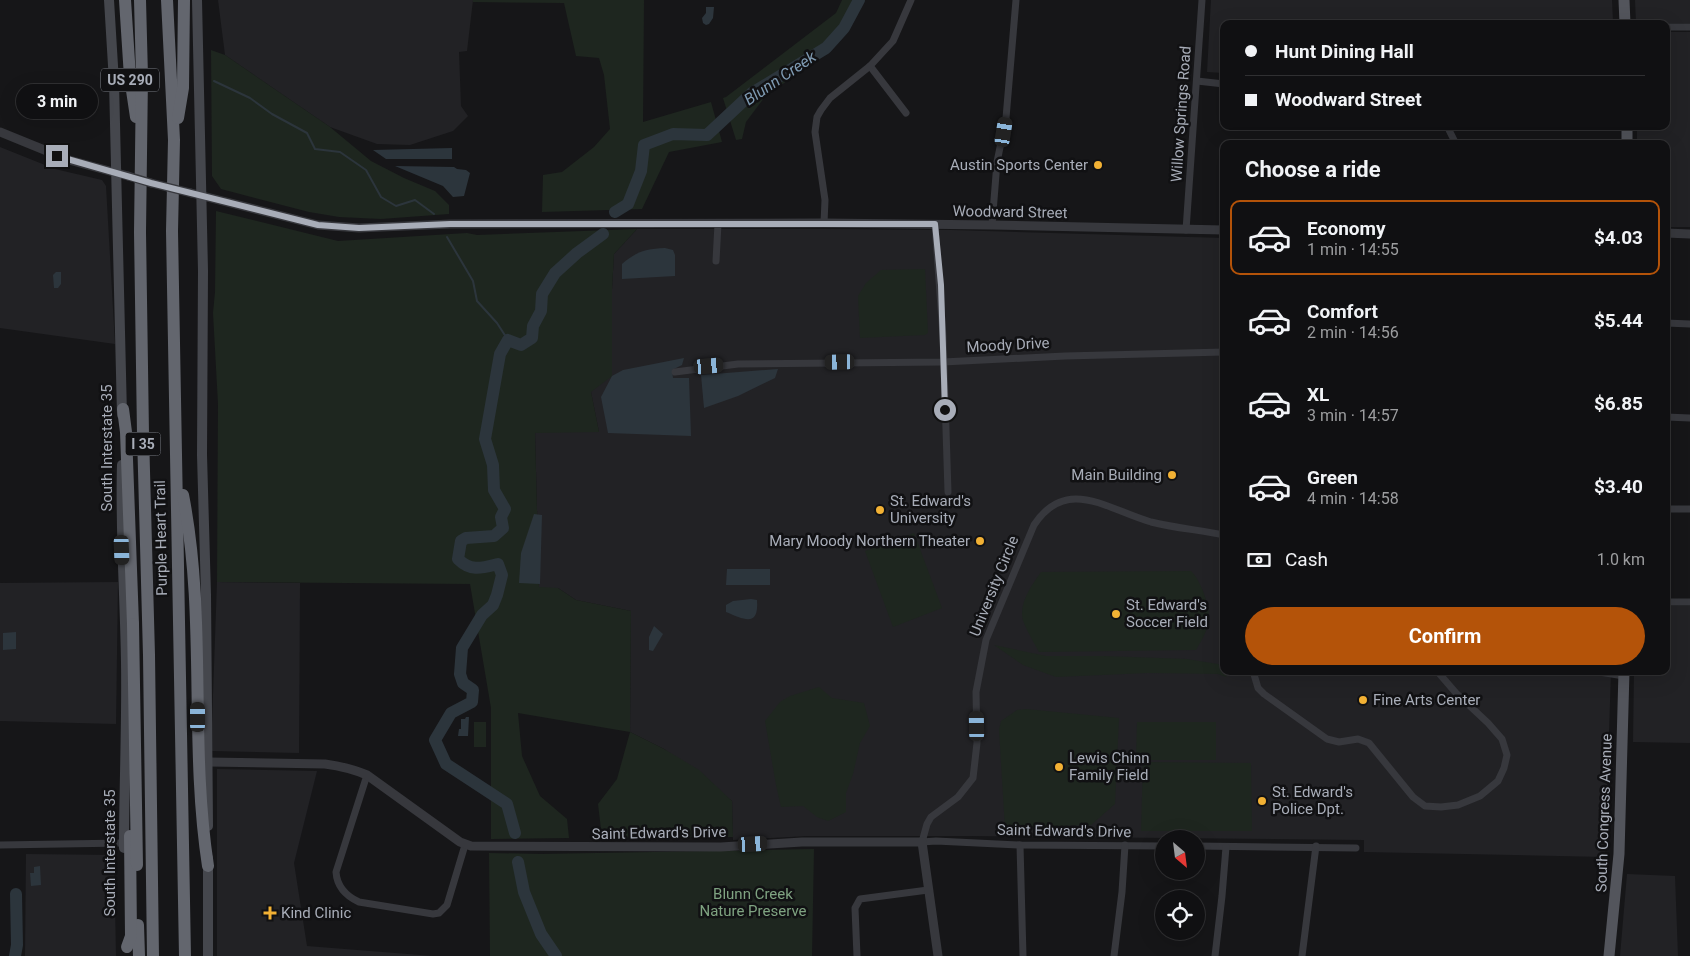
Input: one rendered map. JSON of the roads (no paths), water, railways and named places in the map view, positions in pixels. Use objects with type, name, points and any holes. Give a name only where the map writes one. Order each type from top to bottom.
[{"type":"highway","name":"US 290","points":[[125,0],[130,77],[142,159]]},
{"type":"highway","name":"Purple Heart Trail","points":[[140,0],[142,76],[140,232],[142,415],[149,655],[153,956]]},
{"type":"highway","name":"Purple Heart Trail","points":[[168,0],[174,140],[172,232],[185,956]]},
{"type":"highway","points":[[174,140],[183,88],[184,0]]},
{"type":"highway","points":[[122,410],[126,432],[133,624],[139,956]]},
{"type":"highway","points":[[176,462],[188,520],[194,586],[198,663],[199,770],[202,828],[208,866]]},
{"type":"highway","points":[[128,952],[131,936],[132,772],[140,689],[149,655]]},
{"type":"main road","name":"South Interstate 35","points":[[109,0],[114,82],[122,410],[126,679],[124,843],[125,920],[128,952]]},
{"type":"main road","points":[[197,0],[196,194],[209,762],[208,956]]},
{"type":"main road","points":[[1624,0],[1625,20]]},
{"type":"main road","name":"South Congress Avenue","points":[[1609,956],[1619,854],[1624,675]]},
{"type":"street","points":[[824,223],[825,200],[815,132],[818,117],[830,98],[870,66],[893,40],[911,0]]},
{"type":"street","points":[[992,225],[997,162],[1006,118],[1016,0]]},
{"type":"street","name":"Willow Springs Road","points":[[1186,230],[1202,0]]},
{"type":"street","points":[[1670,27],[1690,28]]},
{"type":"street","points":[[870,66],[906,114]]},
{"type":"street","points":[[1197,82],[1220,84]]},
{"type":"street","name":"Woodward Street","points":[[0,132],[69,160],[318,225],[359,228],[450,224],[824,223],[1220,230]]},
{"type":"street","points":[[716,261],[718,224]]},
{"type":"street","points":[[935,224],[941,285],[948,492]]},
{"type":"street","points":[[1670,233],[1690,234]]},
{"type":"street","points":[[1670,323],[1690,324]]},
{"type":"street","name":"Moody Drive","points":[[675,372],[738,364],[943,362],[1065,356],[1220,352]]},
{"type":"street","points":[[1670,417],[1690,418]]},
{"type":"street","name":"University Circle","points":[[922,842],[931,817],[958,797],[973,778],[977,743],[976,692],[986,640],[1034,525],[1040,515],[1055,503],[1066,499],[1082,498],[1152,522],[1220,534]]},
{"type":"street","points":[[1670,508],[1690,509]]},
{"type":"street","points":[[1670,602],[1690,602]]},
{"type":"street","points":[[1254,675],[1258,688],[1271,700],[1327,739],[1339,742],[1358,739],[1369,743],[1413,797],[1425,806],[1441,807],[1458,805],[1480,796],[1498,781],[1507,755],[1502,739],[1488,723],[1456,694],[1441,675]]},
{"type":"street","points":[[209,762],[326,764],[341,766],[367,775],[465,845],[447,905],[440,913],[433,914],[359,902],[352,899],[338,882],[336,872],[367,775]]},
{"type":"street","name":"Saint Edward's Drive","points":[[465,845],[513,848],[721,848],[802,842],[936,841],[1020,845],[1155,846]]},
{"type":"street","points":[[922,842],[938,956]]},
{"type":"street","points":[[0,845],[124,843]]},
{"type":"street","points":[[1020,845],[1023,956]]},
{"type":"street","points":[[1114,956],[1122,892],[1125,845]]},
{"type":"street","points":[[1205,846],[1316,846],[1356,848]]},
{"type":"street","points":[[1302,956],[1316,846]]},
{"type":"street","points":[[1215,956],[1226,847]]},
{"type":"street","points":[[857,956],[856,908],[860,900],[928,890]]},
{"type":"waterway","name":"Blunn Creek","points":[[615,212],[628,204],[641,171],[644,145],[673,134],[707,135],[752,93],[826,48],[844,28],[859,0]]},
{"type":"waterway","points":[[214,81],[250,98],[272,114],[307,133],[315,149],[340,152],[366,170],[381,197],[396,206],[415,200],[434,214]]},
{"type":"waterway","name":"Blunn Creek","points":[[515,833],[507,804],[446,764],[435,740],[451,713],[472,702],[473,690],[463,683],[460,674],[462,648],[482,615],[493,605],[502,575],[498,564],[477,568],[467,566],[458,559],[461,541],[466,538],[494,536],[503,528],[501,517],[505,509],[494,490],[493,465],[485,439],[500,354],[508,340],[521,345],[532,338],[533,326],[541,311],[542,294],[555,273],[577,253],[603,234]]},
{"type":"waterway","points":[[447,237],[473,281],[477,301],[497,323],[508,340]]},
{"type":"waterway","name":"Blunn Creek","points":[[518,862],[524,892],[541,934],[556,956]]},
{"type":"waterway","points":[[15,956],[17,945],[16,894]]},
{"type":"place","name":"Austin Sports Center","points":[[1098,165]]},
{"type":"place","name":"Main Building","points":[[1172,475]]},
{"type":"place","name":"St. Edward's University","points":[[880,510]]},
{"type":"place","name":"Mary Moody Northern Theater","points":[[980,541]]},
{"type":"place","name":"St. Edward's Soccer Field","points":[[1116,614]]},
{"type":"place","name":"Fine Arts Center","points":[[1363,700]]},
{"type":"place","name":"Lewis Chinn Family Field","points":[[1059,767]]},
{"type":"place","name":"St. Edward's Police Dpt.","points":[[1262,801]]},
{"type":"place","name":"Kind Clinic","points":[[270,913]]},
{"type":"park label","name":"Blunn Creek Nature Preserve","points":[[753,902]]}]
